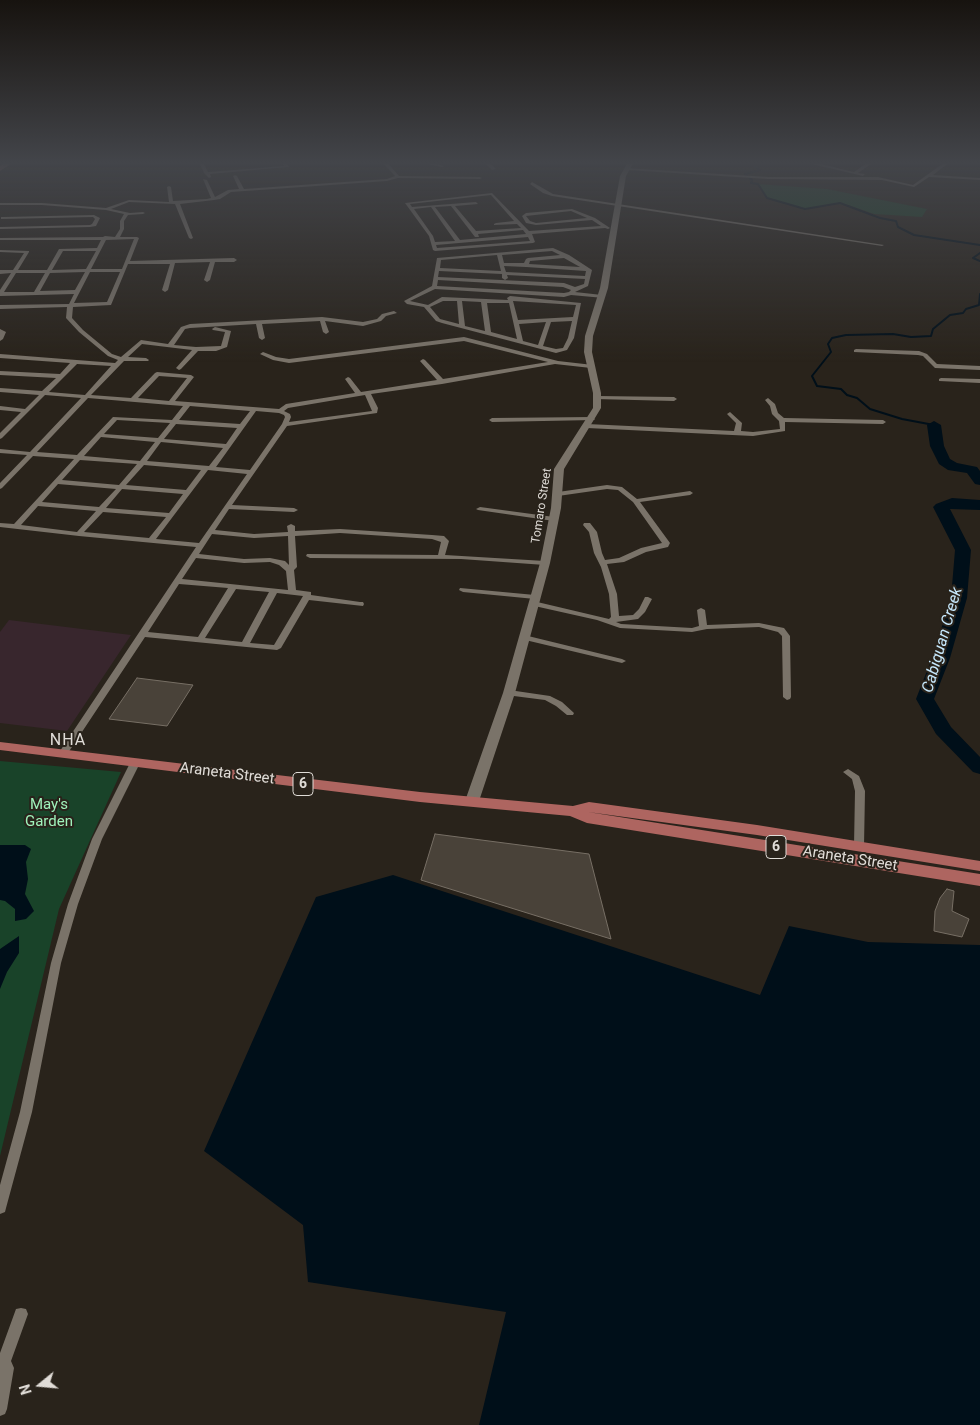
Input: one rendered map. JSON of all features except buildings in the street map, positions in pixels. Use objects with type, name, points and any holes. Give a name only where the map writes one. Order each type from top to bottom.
[{"type":"main road","name":"Araneta Street","points":[[0,746],[411,796],[573,811],[589,807],[757,830],[980,866]]},
{"type":"main road","name":"Araneta Street","points":[[573,811],[587,818],[980,880]]},
{"type":"street","points":[[28,239],[35,228]]},
{"type":"street","points":[[117,237],[122,228]]},
{"type":"street","points":[[187,228],[191,238]]},
{"type":"street","points":[[426,228],[431,236],[434,250],[437,251],[533,242],[524,228]]},
{"type":"street","points":[[449,228],[459,242]]},
{"type":"street","points":[[470,228],[480,240]]},
{"type":"street","points":[[474,233],[601,228]]},
{"type":"street","name":"Tomaro Street","points":[[472,801],[509,693],[545,563],[554,519],[561,464],[590,423],[597,408],[597,398],[588,352],[589,336],[602,297],[612,228]]},
{"type":"street","points":[[774,228],[882,245]]},
{"type":"street","points":[[88,237],[92,231]]},
{"type":"street","points":[[434,244],[480,240],[527,232]]},
{"type":"street","points":[[106,237],[76,292],[70,306],[69,318],[110,355],[122,359],[146,360]]},
{"type":"street","points":[[0,240],[137,237],[109,304],[0,306]]},
{"type":"street","points":[[36,293],[47,271],[61,250],[99,249]]},
{"type":"street","points":[[427,306],[441,322],[556,351],[566,349],[571,338],[579,304],[440,299],[427,306],[409,303],[407,300],[434,287],[554,294],[572,291],[584,286],[589,272],[567,256],[551,249],[440,259],[434,287]]},
{"type":"street","points":[[0,251],[26,251],[0,294]]},
{"type":"street","points":[[499,254],[520,341]]},
{"type":"street","points":[[526,265],[528,260],[567,256]]},
{"type":"street","points":[[127,263],[234,260]]},
{"type":"street","points":[[207,280],[213,261]]},
{"type":"street","points":[[165,290],[173,262]]},
{"type":"street","points":[[502,264],[587,269]]},
{"type":"street","points":[[438,269],[587,278]]},
{"type":"street","points":[[0,272],[124,270]]},
{"type":"street","points":[[437,278],[564,285],[572,291],[602,297]]},
{"type":"street","points":[[0,294],[76,292]]},
{"type":"street","points":[[554,294],[560,319]]},
{"type":"street","points":[[459,299],[462,327]]},
{"type":"street","points":[[484,301],[488,333]]},
{"type":"street","points":[[170,346],[183,328],[204,325],[322,319],[363,324],[379,320],[384,315],[394,313]]},
{"type":"street","points":[[322,319],[326,332]]},
{"type":"street","points":[[516,322],[575,319]]},
{"type":"street","points":[[540,347],[549,320]]},
{"type":"street","points":[[259,323],[262,338]]},
{"type":"street","points":[[0,487],[116,365],[141,342],[216,350],[226,346],[228,332],[204,325]]},
{"type":"street","points":[[0,331],[3,332],[0,340]]},
{"type":"street","points":[[263,354],[275,359],[288,361],[464,339],[558,363],[591,366]]},
{"type":"street","points":[[179,368],[196,349]]},
{"type":"street","points":[[856,351],[919,353],[935,366],[980,368]]},
{"type":"street","points":[[0,356],[116,365]]},
{"type":"street","points":[[0,437],[76,361]]},
{"type":"street","points":[[423,361],[442,382]]},
{"type":"street","points":[[280,411],[286,406],[558,363]]},
{"type":"street","points":[[0,373],[62,376]]},
{"type":"street","points":[[133,400],[157,374],[191,377],[170,403]]},
{"type":"street","points":[[348,379],[360,395]]},
{"type":"street","points":[[941,380],[980,381]]},
{"type":"street","points":[[0,390],[280,411],[287,414],[288,421],[201,545],[63,754]]},
{"type":"street","points":[[285,424],[375,412],[368,394]]},
{"type":"street","points":[[597,398],[674,399]]},
{"type":"street","points":[[768,400],[774,405],[775,414],[782,420],[882,422]]},
{"type":"street","points":[[79,534],[141,464],[188,404]]},
{"type":"street","points":[[0,408],[27,411]]},
{"type":"street","points":[[151,541],[187,492],[228,446],[254,409]]},
{"type":"street","points":[[730,414],[739,424],[737,433]]},
{"type":"street","points":[[16,526],[115,418],[241,426]]},
{"type":"street","points":[[492,420],[590,423],[737,433],[780,431],[783,430],[782,420]]},
{"type":"street","points":[[0,427],[9,428]]},
{"type":"street","points":[[99,435],[228,446]]},
{"type":"street","points":[[0,451],[252,472]]},
{"type":"street","points":[[58,482],[187,492]]},
{"type":"street","points":[[558,494],[620,488],[635,501],[664,540],[665,545],[644,550],[621,560],[603,562]]},
{"type":"street","points":[[635,501],[690,493]]},
{"type":"street","points":[[38,504],[170,515]]},
{"type":"street","points":[[228,507],[294,510]]},
{"type":"street","points":[[480,509],[554,519]]},
{"type":"street","points":[[0,525],[201,545]]},
{"type":"street","points":[[587,525],[594,532],[610,581],[616,608],[613,621]]},
{"type":"street","points":[[291,526],[293,567],[290,570],[292,592]]},
{"type":"street","points":[[211,532],[254,536],[340,531],[441,538],[444,539],[445,544],[441,556]]},
{"type":"street","points":[[194,556],[244,561],[270,560],[282,563],[290,570]]},
{"type":"street","points":[[310,556],[441,556],[545,563]]},
{"type":"street","points":[[177,582],[307,593],[307,597]]},
{"type":"street","points":[[200,640],[234,587]]},
{"type":"street","points":[[463,590],[534,600],[613,621],[620,626],[685,630],[759,625],[784,632],[788,697]]},
{"type":"street","points":[[245,644],[274,591]]},
{"type":"street","points":[[142,634],[277,648],[307,597]]},
{"type":"street","points":[[307,597],[360,604]]},
{"type":"street","points":[[613,621],[635,617],[642,610],[648,599]]},
{"type":"street","points":[[701,610],[703,628]]},
{"type":"street","points":[[524,637],[622,661]]},
{"type":"street","points":[[509,693],[547,698],[559,704],[570,713]]},
{"type":"street","points":[[0,1208],[26,1112],[56,963],[73,904],[97,839],[135,763]]},
{"type":"street","points":[[848,772],[856,778],[860,791],[859,846]]},
{"type":"street","points":[[0,1409],[6,1372],[6,1365],[1,1364],[21,1314]]},
{"type":"shaded area","points":[[9,620],[131,635],[67,731],[0,723],[0,632]]},
{"type":"shaded area","points":[[0,845],[25,845],[31,849],[26,862],[28,879],[25,894],[34,911],[26,919],[15,921],[15,909],[5,901],[0,900]]},
{"type":"shaded area","points":[[393,875],[760,995],[789,926],[868,942],[980,945],[980,1425],[479,1425],[506,1312],[308,1282],[303,1225],[204,1151],[316,897]]},
{"type":"shaded area","points":[[19,936],[19,953],[7,972],[0,989],[0,949]]},
{"type":"green space","name":"May's Garden","points":[[0,761],[121,772],[59,909],[0,1156]]},
{"type":"waterway","name":"Cabiguan Creek","points":[[901,228],[914,235],[980,245]]},
{"type":"waterway","name":"Cabiguan Creek","points":[[980,253],[973,258],[980,261]]},
{"type":"waterway","name":"Cabiguan Creek","points":[[934,425],[902,419],[870,409],[857,398],[847,395],[841,389],[817,386],[812,376],[831,352],[828,344],[832,338],[846,335],[893,334],[911,337],[931,336],[933,329],[950,315],[963,313],[966,309],[979,305],[980,294]]},
{"type":"waterway","name":"Cabiguan Creek","points":[[934,425],[937,446],[944,461],[953,467],[972,470],[980,481]]},
{"type":"waterway","name":"Cabiguan Creek","points":[[980,505],[952,503],[941,507],[963,550],[959,598],[941,658],[925,699],[943,730],[980,768]]},
{"type":"district","name":"NHA","points":[[68,741]]}]
